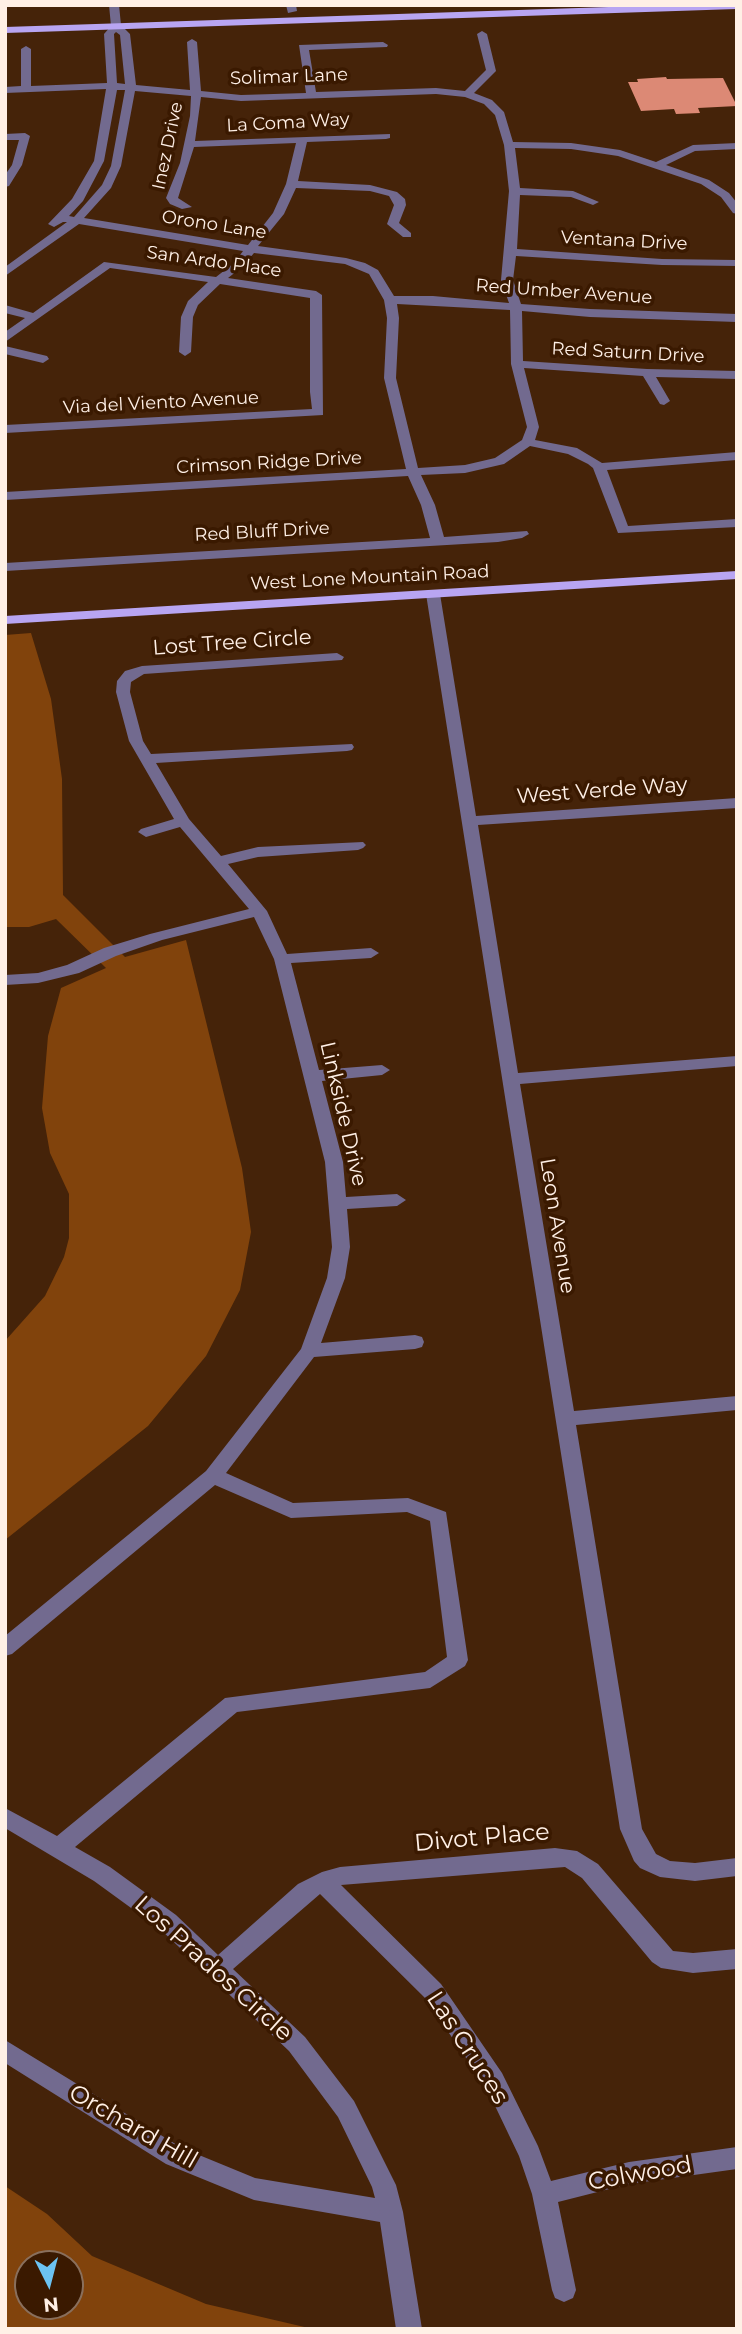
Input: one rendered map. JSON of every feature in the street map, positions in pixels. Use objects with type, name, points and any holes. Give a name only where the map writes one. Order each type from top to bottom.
[{"type":"main road","points":[[5,30],[292,8],[457,5]]},
{"type":"main road","points":[[5,20],[115,21],[547,8],[737,6]]},
{"type":"main road","name":"West Lone Mountain Road","points":[[5,620],[737,575]]},
{"type":"street","points":[[5,258],[61,218],[78,201],[99,161],[112,86],[109,34],[115,21],[114,5]]},
{"type":"street","points":[[5,273],[76,221],[107,186],[116,166],[131,87],[125,34],[115,21]]},
{"type":"street","points":[[482,34],[491,71],[467,94],[496,108],[509,145],[515,191],[507,280],[516,307],[517,365],[533,427],[528,442],[572,451],[599,467],[623,530],[737,523]]},
{"type":"street","name":"Inez Drive","points":[[186,208],[172,198],[190,144],[197,94],[192,42]]},
{"type":"street","points":[[311,93],[303,47],[383,45]]},
{"type":"street","points":[[26,49],[26,89]]},
{"type":"street","name":"Solimar Lane","points":[[5,90],[112,86],[241,98],[311,93],[436,91],[467,94]]},
{"type":"street","points":[[5,137],[25,136],[17,165],[5,184]]},
{"type":"street","name":"La Coma Way","points":[[190,144],[386,136]]},
{"type":"street","points":[[185,352],[187,317],[192,304],[238,265],[278,214],[292,184],[302,139]]},
{"type":"street","points":[[509,145],[571,146],[620,153],[705,182],[725,195],[737,211]]},
{"type":"street","points":[[658,164],[693,148],[737,146]]},
{"type":"street","points":[[292,184],[370,188],[393,194],[399,199],[400,205],[393,224],[407,235]]},
{"type":"street","points":[[515,191],[573,194],[593,202]]},
{"type":"street","name":"Orono Lane","points":[[61,218],[361,264],[373,272],[390,300]]},
{"type":"street","name":"Ventana Drive","points":[[510,252],[662,262],[737,263]]},
{"type":"street","name":"San Ardo Place","points":[[35,317],[108,264],[316,295],[316,392],[320,412]]},
{"type":"street","points":[[390,300],[393,318],[390,378],[413,472],[428,505],[438,541]]},
{"type":"street","name":"Red Umber Avenue","points":[[390,300],[737,318]]},
{"type":"street","points":[[5,309],[35,317]]},
{"type":"street","points":[[5,338],[35,317]]},
{"type":"street","points":[[5,350],[43,359]]},
{"type":"street","name":"Red Saturn Drive","points":[[517,365],[737,375]]},
{"type":"street","points":[[647,373],[664,401]]},
{"type":"street","name":"Via del Viento Avenue","points":[[5,429],[320,412]]},
{"type":"street","name":"Crimson Ridge Drive","points":[[5,496],[465,469],[499,461],[528,442]]},
{"type":"street","points":[[599,467],[634,462],[737,456]]},
{"type":"street","name":"Red Bluff Drive","points":[[5,567],[522,534]]},
{"type":"street","name":"Leon Avenue","points":[[433,594],[631,1829],[637,1847],[648,1861],[668,1870],[681,1872],[737,1867]]},
{"type":"street","name":"Lost Tree Circle","points":[[130,674],[142,670],[337,657]]},
{"type":"street","name":"Linkside Drive","points":[[5,1648],[213,1476],[309,1351],[336,1278],[341,1247],[334,1162],[282,959],[259,911],[183,821],[136,741],[123,692],[124,681],[130,674]]},
{"type":"street","points":[[146,759],[347,747]]},
{"type":"street","name":"West Verde Way","points":[[469,821],[737,803]]},
{"type":"street","points":[[146,832],[183,821]]},
{"type":"street","points":[[216,862],[258,852],[358,845]]},
{"type":"street","points":[[5,979],[38,978],[73,969],[110,952],[156,937],[259,911]]},
{"type":"street","points":[[282,959],[371,953]]},
{"type":"street","points":[[510,1079],[737,1061]]},
{"type":"street","points":[[312,1076],[382,1070]]},
{"type":"street","points":[[339,1203],[397,1199]]},
{"type":"street","points":[[309,1351],[415,1342]]},
{"type":"street","points":[[565,1419],[737,1403]]},
{"type":"street","points":[[58,1848],[232,1704],[430,1680],[458,1660],[439,1517],[408,1505],[291,1511],[213,1476]]},
{"type":"street","name":"Los Prados Circle","points":[[5,1817],[102,1874],[168,1922],[298,2044],[346,2109],[384,2185],[391,2212],[409,2329]]},
{"type":"street","name":"Divot Place","points":[[219,1968],[306,1891],[322,1881],[340,1877],[555,1857],[569,1858],[590,1871],[660,1955],[669,1961],[693,1963],[737,1959]]},
{"type":"street","name":"Las Cruces","points":[[322,1881],[433,1991],[494,2080],[530,2154],[544,2194],[564,2290]]},
{"type":"street","name":"Orchard Hill","points":[[5,2050],[174,2156],[197,2166],[254,2189],[391,2212]]},
{"type":"street","name":"Colwood","points":[[544,2194],[629,2172],[737,2158]]},
{"type":"shaded area","points":[[31,633],[51,699],[62,779],[63,895],[125,957],[186,940],[242,1168],[251,1232],[240,1290],[206,1356],[148,1426],[5,1540],[5,1341],[45,1296],[64,1257],[69,1238],[69,1194],[50,1153],[42,1108],[48,1036],[61,988],[106,968],[56,919],[29,927],[5,927],[5,635]]},
{"type":"shaded area","points":[[5,2186],[47,2214],[92,2256],[206,2304],[313,2329],[5,2329]]},
{"type":"building","points":[[666,77],[723,78],[737,106],[698,108],[700,113],[676,114],[674,109],[641,111],[628,82]]}]
